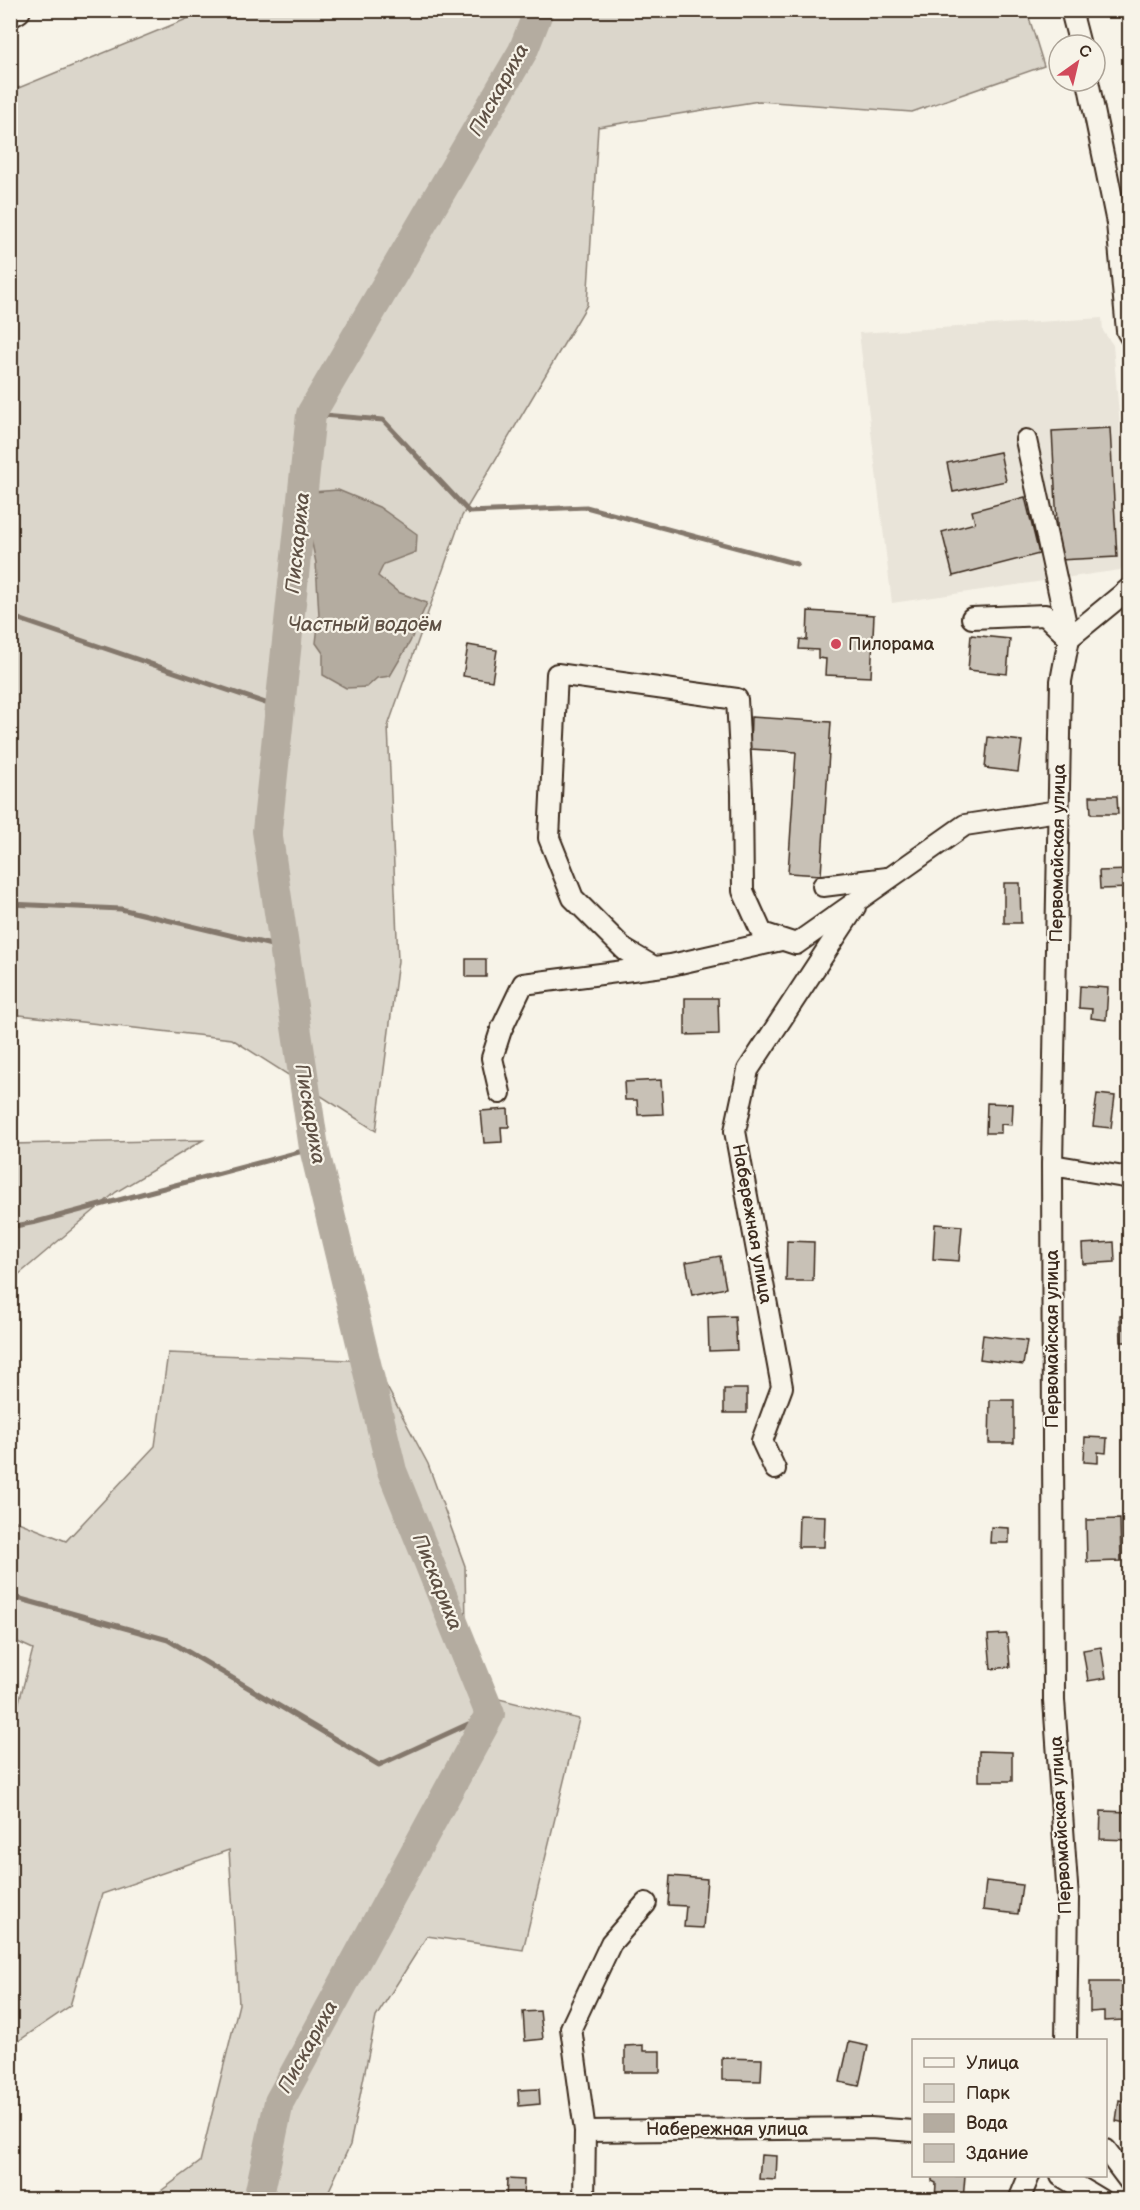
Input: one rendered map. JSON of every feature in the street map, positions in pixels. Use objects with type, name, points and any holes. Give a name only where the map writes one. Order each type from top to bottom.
[{"type":"main road","points":[[10,14],[16,10]]},
{"type":"street","points":[[1071,10],[1077,33]]},
{"type":"street","points":[[1090,93],[1117,224],[1127,331],[1130,336]]},
{"type":"street","points":[[1026,440],[1069,638]]},
{"type":"street","points":[[1069,638],[1130,588]]},
{"type":"street","points":[[972,618],[1045,615],[1069,638]]},
{"type":"street","name":"Первомайская улица","points":[[1066,2039],[1068,1899],[1054,1700],[1052,1165],[1061,681],[1069,638]]},
{"type":"street","points":[[654,967],[625,950],[573,898],[549,838],[557,674],[737,699],[742,792],[743,891],[762,933],[796,944],[965,825],[1058,811]]},
{"type":"street","points":[[823,886],[889,878]]},
{"type":"street","name":"Набережная улица","points":[[775,1469],[762,1441],[782,1387],[735,1131],[748,1070],[861,897]]},
{"type":"street","points":[[500,1093],[492,1058],[501,1030],[523,984],[654,967],[781,939]]},
{"type":"street","points":[[1052,1165],[1130,1178]]},
{"type":"street","points":[[584,2199],[585,2131],[571,2028],[611,1943],[646,1903]]},
{"type":"street","name":"Набережная улица","points":[[585,2131],[870,2128],[912,2131]]},
{"type":"street","points":[[1107,2151],[1128,2178]]},
{"type":"street","points":[[1019,2199],[1028,2177]]},
{"type":"street","points":[[1063,2177],[1101,2199]]},
{"type":"shaded area","points":[[1102,318],[1103,331],[1113,345],[1129,531],[1129,556],[1120,570],[892,603],[859,333]]},
{"type":"green space","points":[[206,11],[1027,11],[1044,66],[912,112],[759,101],[598,127],[587,305],[462,516],[388,726],[398,961],[376,1131],[232,1039],[11,1014],[11,91]]},
{"type":"green space","points":[[203,1140],[116,1192],[17,1276],[11,1274],[11,1144]]},
{"type":"green space","points":[[168,1353],[373,1361],[428,1464],[465,1566],[467,1691],[579,1719],[523,1950],[427,1936],[376,2017],[350,2145],[325,2199],[150,2199],[200,2162],[239,2004],[229,1850],[102,1894],[70,2006],[11,2046],[11,1732],[33,1649],[11,1639],[11,1519],[66,1541],[155,1446]]},
{"type":"water","name":"Частный водоём","points":[[338,490],[379,507],[417,534],[416,552],[384,564],[378,576],[398,592],[427,603],[410,642],[390,676],[377,678],[367,687],[346,688],[323,675],[323,653],[316,643],[319,616],[316,563],[311,538],[312,492]]},
{"type":"building","points":[[1110,428],[1117,557],[1059,560],[1052,431]]},
{"type":"building","points":[[1000,452],[1006,481],[953,492],[947,463]]},
{"type":"building","points":[[1025,497],[1039,554],[953,576],[942,532],[975,523],[972,511]]},
{"type":"building","name":"Пилорама","points":[[808,611],[874,615],[871,677],[825,675],[826,659],[818,658],[818,650],[799,649],[800,639],[807,640]]},
{"type":"building","points":[[971,635],[1010,639],[1007,674],[968,670]]},
{"type":"building","points":[[468,645],[497,650],[492,681],[463,676]]},
{"type":"building","points":[[751,717],[831,722],[821,875],[788,873],[796,752],[750,749]]},
{"type":"building","points":[[988,737],[1022,741],[1018,772],[985,768]]},
{"type":"building","points":[[1090,796],[1117,796],[1118,814],[1091,814]]},
{"type":"building","points":[[1130,870],[1130,888],[1100,889],[1099,871]]},
{"type":"building","points":[[1004,883],[1020,883],[1021,923],[1004,923]]},
{"type":"building","points":[[466,959],[486,959],[486,977],[466,977]]},
{"type":"building","points":[[1080,986],[1108,988],[1106,1020],[1091,1018],[1092,1009],[1079,1008]]},
{"type":"building","points":[[685,998],[718,998],[719,1034],[685,1035]]},
{"type":"building","points":[[661,1080],[663,1114],[638,1115],[637,1100],[625,1100],[624,1082]]},
{"type":"building","points":[[1097,1094],[1115,1096],[1111,1128],[1093,1126]]},
{"type":"building","points":[[987,1103],[1013,1104],[1012,1125],[1001,1124],[1001,1133],[986,1133]]},
{"type":"building","points":[[508,1109],[509,1127],[501,1127],[502,1142],[484,1143],[481,1111]]},
{"type":"building","points":[[935,1224],[962,1226],[959,1261],[933,1259]]},
{"type":"building","points":[[787,1241],[814,1242],[813,1281],[786,1281]]},
{"type":"building","points":[[1114,1242],[1115,1262],[1083,1264],[1082,1244]]},
{"type":"building","points":[[720,1256],[726,1288],[692,1295],[686,1262]]},
{"type":"building","points":[[1130,1315],[1130,1342],[1121,1342],[1120,1316]]},
{"type":"building","points":[[735,1316],[737,1350],[709,1351],[708,1317]]},
{"type":"building","points":[[983,1335],[1027,1341],[1023,1365],[980,1359]]},
{"type":"building","points":[[724,1389],[747,1389],[747,1413],[724,1413]]},
{"type":"building","points":[[990,1400],[1014,1400],[1014,1443],[989,1443]]},
{"type":"building","points":[[1085,1437],[1107,1438],[1106,1453],[1098,1452],[1098,1463],[1084,1462]]},
{"type":"building","points":[[799,1515],[825,1516],[824,1547],[798,1547]]},
{"type":"building","points":[[1120,1519],[1121,1561],[1087,1562],[1086,1520]]},
{"type":"building","points":[[991,1527],[1009,1528],[1009,1543],[990,1543]]},
{"type":"building","points":[[1007,1634],[1010,1667],[991,1669],[988,1635]]},
{"type":"building","points":[[1101,1647],[1106,1678],[1088,1681],[1083,1650]]},
{"type":"building","points":[[979,1751],[1012,1752],[1012,1781],[979,1781]]},
{"type":"building","points":[[1101,1811],[1130,1812],[1130,1840],[1100,1839]]},
{"type":"building","points":[[670,1876],[707,1879],[703,1928],[684,1927],[686,1906],[668,1905]]},
{"type":"building","points":[[986,1881],[1022,1885],[1018,1914],[983,1910]]},
{"type":"building","points":[[1090,1982],[1123,1982],[1124,2020],[1104,2021],[1104,2011],[1090,2012]]},
{"type":"building","points":[[540,2011],[543,2039],[525,2041],[523,2012]]},
{"type":"building","points":[[849,2042],[868,2046],[859,2086],[840,2082]]},
{"type":"building","points":[[643,2045],[643,2051],[660,2051],[660,2072],[625,2072],[625,2046]]},
{"type":"building","points":[[722,2058],[762,2059],[761,2081],[722,2080]]},
{"type":"building","points":[[539,2089],[540,2104],[519,2106],[518,2090]]},
{"type":"building","points":[[1119,2100],[1130,2102],[1130,2124],[1116,2121]]},
{"type":"building","points":[[761,2155],[777,2156],[776,2180],[759,2179]]},
{"type":"building","points":[[932,2177],[965,2177],[963,2200],[935,2200],[936,2183],[932,2181]]},
{"type":"building","points":[[507,2179],[524,2180],[523,2200],[506,2200]]},
{"type":"waterway","name":"Пискариха","points":[[258,2200],[279,2102],[490,1714],[392,1471],[314,1148],[267,831],[311,414],[523,51],[539,10]]},
{"type":"waterway","points":[[311,414],[383,420],[469,512],[586,507],[797,564]]},
{"type":"waterway","points":[[10,616],[280,708]]},
{"type":"waterway","points":[[10,904],[121,909],[284,948]]},
{"type":"waterway","points":[[10,1227],[314,1148]]},
{"type":"waterway","points":[[10,1596],[168,1640],[379,1765],[490,1714]]},
{"type":"place","name":"Пилорама","points":[[836,644]]}]
